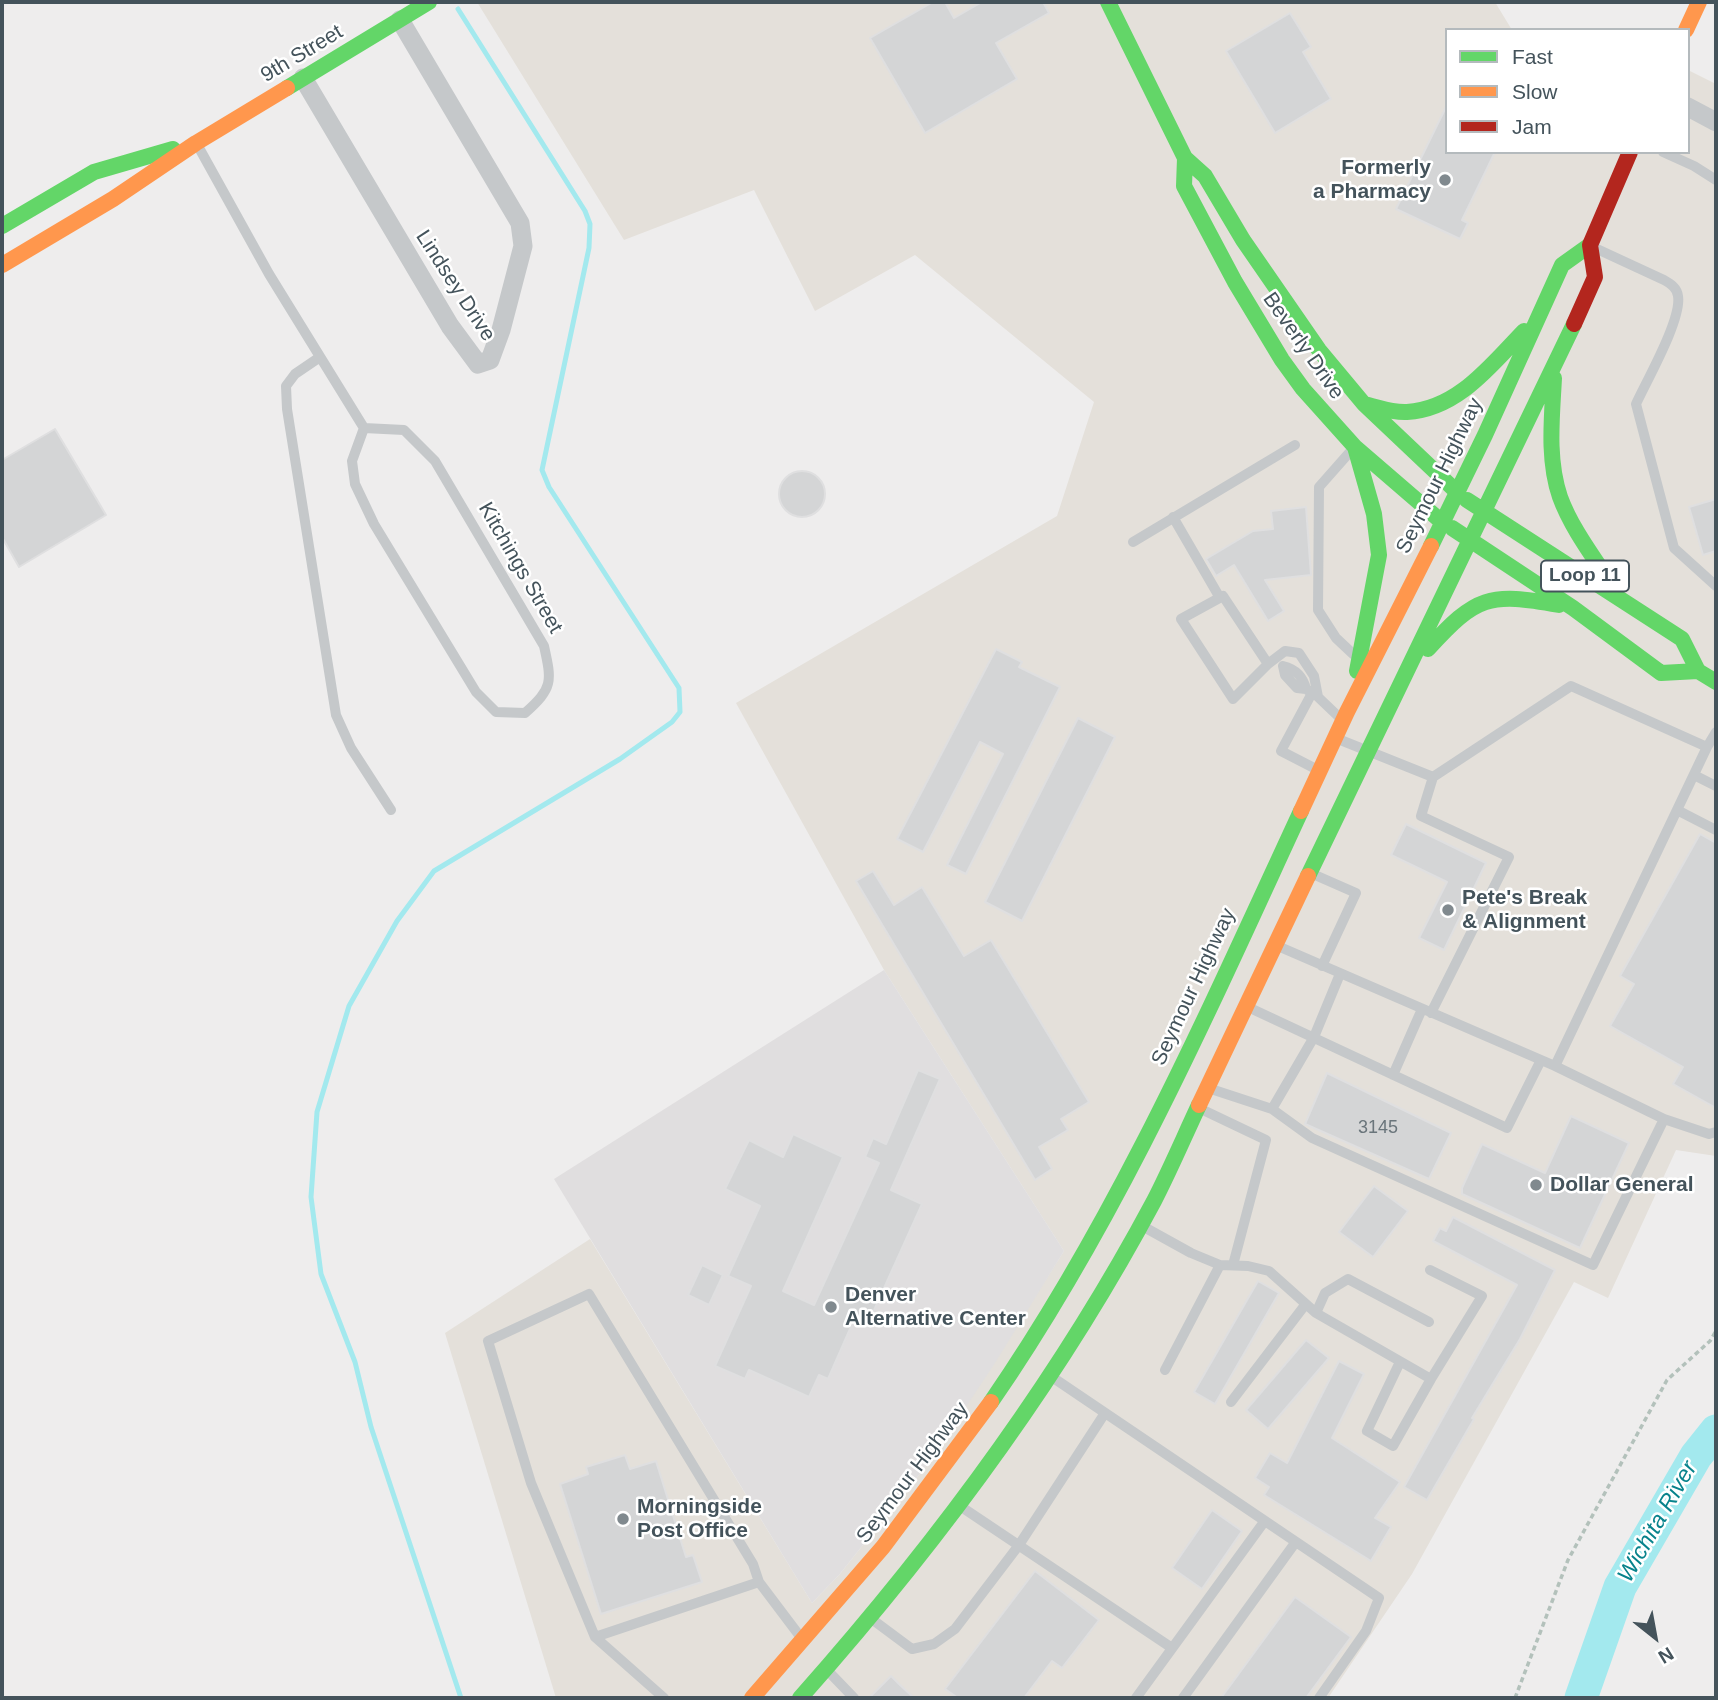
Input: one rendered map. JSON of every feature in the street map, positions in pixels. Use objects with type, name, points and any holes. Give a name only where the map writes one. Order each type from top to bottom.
[{"type":"main road","name":"9th Street","points":[[2,265],[113,199],[196,143],[429,2]]},
{"type":"main road","name":"Beverly Drive","points":[[1108,2],[1185,158],[1205,176],[1243,240],[1305,361],[1328,418],[1355,447],[1442,522]]},
{"type":"main road","points":[[1687,28],[1699,2]]},
{"type":"main road","name":"9th Street","points":[[2,226],[94,172],[196,143]]},
{"type":"main road","name":"Seymour Highway","points":[[752,1698],[870,1618],[960,1505],[1049,1375],[1125,1178],[1195,1037],[1347,713],[1458,494],[1563,265],[1590,245],[1629,154]]},
{"type":"main road","name":"Beverly Drive","points":[[1185,158],[1184,186],[1235,282],[1305,361],[1364,404],[1458,494]]},
{"type":"main road","name":"Seymour Highway","points":[[800,1698],[815,1656],[903,1524],[1011,1373],[1141,1225],[1228,1049],[1469,538],[1554,368],[1595,277],[1590,245]]},
{"type":"main road","points":[[1364,404],[1408,412],[1423,410],[1450,400],[1478,378],[1539,315]]},
{"type":"main road","points":[[1554,368],[1552,452],[1560,495],[1576,529],[1622,600]]},
{"type":"main road","points":[[1347,713],[1379,555],[1373,505],[1355,447]]},
{"type":"main road","name":"Loop 11","points":[[1442,522],[1573,608],[1661,673],[1698,671],[1682,639],[1458,494]]},
{"type":"main road","points":[[1408,671],[1453,620],[1485,600],[1517,597],[1573,608]]},
{"type":"main road","points":[[1698,671],[1716,682]]},
{"type":"main road","points":[[1195,1037],[1228,1049]]},
{"type":"main road","points":[[903,1524],[932,1542]]},
{"type":"street","name":"Lindsey Drive","points":[[303,78],[450,326],[478,363],[490,360],[501,330],[523,246],[520,223],[400,20]]},
{"type":"street","points":[[1690,108],[1716,122]]},
{"type":"lane","points":[[196,143],[262,262],[364,428]]},
{"type":"lane","points":[[1667,154],[1716,180]]},
{"type":"lane","points":[[1590,245],[1673,285],[1678,294],[1677,315],[1636,404],[1674,548],[1716,586]]},
{"type":"lane","points":[[320,358],[295,374],[286,386],[336,715],[351,748],[391,810]]},
{"type":"lane","name":"Kitchings Street","points":[[364,428],[404,430],[435,461],[544,646],[550,673],[546,695],[525,713],[496,712],[476,692],[374,524],[355,484],[352,461],[364,428]]},
{"type":"lane","points":[[1133,542],[1295,445]]},
{"type":"lane","points":[[1355,447],[1319,487],[1318,610],[1336,638],[1359,659]]},
{"type":"lane","points":[[1173,517],[1220,598]]},
{"type":"lane","points":[[1320,771],[1281,751],[1312,693],[1314,676],[1299,653],[1285,651],[1276,663],[1233,699],[1181,619],[1223,596],[1276,663],[1293,668],[1312,693],[1347,713]]},
{"type":"lane","points":[[1393,1075],[1509,857],[1421,816],[1433,777],[1571,686],[1707,747]]},
{"type":"lane","points":[[1555,1066],[1716,732]]},
{"type":"lane","points":[[1335,738],[1433,777]]},
{"type":"lane","points":[[1694,775],[1716,786]]},
{"type":"lane","points":[[1677,810],[1716,830]]},
{"type":"lane","points":[[1312,873],[1356,893],[1322,966]]},
{"type":"lane","points":[[1277,946],[1555,1066],[1664,1119],[1709,1134],[1716,1132]]},
{"type":"lane","points":[[1272,1109],[1314,1037],[1340,974]]},
{"type":"lane","points":[[1248,1007],[1507,1128],[1541,1060]]},
{"type":"lane","points":[[1209,1088],[1272,1109],[1311,1138],[1593,1265],[1664,1119]]},
{"type":"lane","points":[[1199,1109],[1266,1140],[1233,1265]]},
{"type":"lane","points":[[1141,1225],[1191,1253],[1220,1265],[1269,1271],[1316,1313],[1431,1379]]},
{"type":"lane","points":[[1165,1370],[1220,1265]]},
{"type":"lane","points":[[1400,1362],[1367,1432],[1393,1446],[1482,1296],[1430,1269]]},
{"type":"lane","points":[[1316,1313],[1325,1293],[1348,1279],[1429,1322]]},
{"type":"lane","points":[[664,1698],[595,1637],[531,1483],[488,1341],[589,1294],[752,1563],[759,1583],[815,1656],[854,1698]]},
{"type":"lane","points":[[1231,1402],[1305,1305]]},
{"type":"lane","points":[[1049,1375],[1379,1598],[1366,1631],[1318,1698]]},
{"type":"lane","points":[[870,1618],[912,1650],[934,1644],[956,1629],[1019,1545],[1105,1413]]},
{"type":"lane","points":[[960,1505],[1172,1648]]},
{"type":"lane","points":[[1136,1698],[1264,1522]]},
{"type":"lane","points":[[1183,1698],[1295,1543]]},
{"type":"lane","points":[[595,1637],[759,1583]]},
{"type":"path","points":[[1515,1698],[1568,1560],[1581,1536],[1667,1380],[1710,1341],[1716,1331]]},
{"type":"shaded area","points":[[477,2],[1495,2],[1511,28],[1445,28],[1445,154],[1690,154],[1690,71],[1716,84],[1716,1156],[1676,1150],[1608,1298],[1574,1282],[1412,1574],[1328,1698],[556,1698],[445,1333],[590,1239],[812,1603],[839,1575],[930,1461],[1064,1251],[884,970],[736,703],[1057,516],[1094,402],[915,255],[815,311],[754,190],[624,240]]},
{"type":"shaded area","name":"Denver Alternative Center","points":[[884,970],[1064,1251],[930,1461],[839,1575],[812,1603],[554,1179]]},
{"type":"building","points":[[933,2],[945,2],[954,18],[982,2],[1043,2],[1049,13],[996,43],[1017,79],[925,133],[870,38]]},
{"type":"building","points":[[1290,13],[1311,47],[1303,52],[1331,99],[1275,133],[1226,51]]},
{"type":"building","name":"Formerly a Pharmacy","points":[[1445,109],[1445,154],[1494,154],[1462,220],[1468,223],[1460,239],[1396,209]]},
{"type":"building","points":[[55,429],[106,515],[19,567],[2,537],[2,460]]},
{"type":"building","points":[[802,471],[818,478],[825,494],[818,510],[802,517],[786,510],[779,494],[786,478]]},
{"type":"building","points":[[1716,499],[1716,551],[1703,555],[1689,507]]},
{"type":"building","points":[[1306,507],[1311,575],[1265,580],[1284,611],[1268,621],[1234,565],[1216,576],[1206,559],[1253,531],[1273,529],[1271,511]]},
{"type":"building","points":[[996,649],[1022,662],[1019,667],[1060,687],[966,874],[947,865],[1003,754],[980,742],[923,852],[897,839]]},
{"type":"building","points":[[1078,718],[1115,737],[1022,921],[985,902]]},
{"type":"building","name":"Pete's Break & Alignment","points":[[1406,824],[1486,863],[1444,950],[1419,938],[1447,882],[1391,855]]},
{"type":"building","points":[[1700,834],[1716,843],[1716,1108],[1673,1084],[1683,1067],[1610,1026],[1634,984],[1620,976]]},
{"type":"building","points":[[873,871],[894,905],[922,887],[964,956],[991,940],[1089,1102],[1061,1119],[1068,1130],[1039,1147],[1052,1169],[1035,1180],[856,881]]},
{"type":"building","points":[[918,1070],[940,1079],[891,1190],[922,1204],[866,1328],[853,1322],[828,1379],[819,1375],[809,1397],[749,1370],[745,1379],[715,1366],[751,1286],[728,1276],[760,1206],[725,1189],[749,1140],[783,1157],[793,1134],[843,1157],[783,1291],[814,1305],[879,1163],[865,1157],[873,1138],[886,1144]]},
{"type":"building","points":[[1327,1073],[1451,1133],[1429,1179],[1305,1124]]},
{"type":"building","name":"Dollar General","points":[[1571,1116],[1629,1143],[1580,1248],[1462,1194],[1462,1188],[1482,1144],[1545,1173]]},
{"type":"building","points":[[1374,1186],[1408,1211],[1373,1257],[1339,1232]]},
{"type":"building","points":[[1453,1217],[1555,1270],[1520,1339],[1427,1500],[1404,1487],[1517,1285],[1433,1241],[1440,1228],[1446,1231]]},
{"type":"building","points":[[702,1265],[723,1275],[709,1305],[688,1295]]},
{"type":"building","points":[[1258,1281],[1279,1293],[1215,1404],[1194,1392]]},
{"type":"building","points":[[1306,1340],[1329,1358],[1268,1429],[1246,1410]]},
{"type":"building","points":[[1339,1361],[1364,1374],[1332,1438],[1400,1482],[1375,1518],[1391,1527],[1371,1561],[1264,1495],[1269,1487],[1255,1478],[1270,1453],[1287,1463]]},
{"type":"building","name":"Morningside Post Office","points":[[625,1455],[630,1469],[656,1461],[686,1557],[693,1555],[702,1582],[601,1614],[560,1484],[588,1474],[586,1467]]},
{"type":"building","points":[[1212,1510],[1242,1531],[1202,1589],[1172,1568]]},
{"type":"building","points":[[1035,1571],[1099,1620],[1062,1668],[1052,1661],[1024,1698],[958,1698],[945,1689]]},
{"type":"building","points":[[1295,1597],[1351,1637],[1306,1698],[1221,1698]]},
{"type":"building","points":[[891,1676],[899,1684],[914,1698],[869,1698]]},
{"type":"waterway","points":[[458,9],[585,211],[590,224],[589,248],[542,470],[549,487],[679,688],[680,712],[672,722],[620,759],[434,871],[397,921],[349,1006],[317,1112],[311,1197],[321,1274],[355,1362],[371,1427],[461,1698]]},
{"type":"waterway","name":"Wichita River","points":[[1581,1698],[1620,1587],[1696,1456],[1716,1431]]},
{"type":"traffic: fast","points":[[287,88],[429,2]]},
{"type":"traffic: fast","points":[[1108,2],[1185,158],[1205,176],[1243,240],[1319,350],[1364,404],[1458,493]]},
{"type":"traffic: fast","points":[[2,226],[94,172],[173,149]]},
{"type":"traffic: fast","points":[[1185,158],[1184,186],[1235,282],[1282,360],[1303,389],[1355,447],[1442,522]]},
{"type":"traffic: fast","points":[[1431,546],[1562,265],[1590,245]]},
{"type":"traffic: fast","points":[[1308,876],[1574,324]]},
{"type":"traffic: fast","points":[[1364,404],[1390,411],[1407,412],[1442,403],[1458,394],[1486,371],[1524,331]]},
{"type":"traffic: fast","points":[[1554,378],[1552,453],[1560,497],[1578,533],[1615,590]]},
{"type":"traffic: fast","points":[[1355,447],[1374,514],[1379,555],[1357,671]]},
{"type":"traffic: fast","points":[[1467,500],[1682,639],[1698,671],[1716,682]]},
{"type":"traffic: fast","points":[[1452,528],[1573,608],[1661,673],[1698,671]]},
{"type":"traffic: fast","points":[[1428,649],[1459,618],[1485,602],[1516,599],[1559,605]]},
{"type":"traffic: fast","points":[[991,1402],[1080,1260],[1159,1113],[1301,811]]},
{"type":"traffic: fast","points":[[800,1698],[899,1582],[992,1460],[1035,1397],[1117,1268],[1154,1201],[1199,1105]]},
{"type":"traffic: slow","points":[[1687,28],[1699,2]]},
{"type":"traffic: slow","points":[[2,265],[113,199],[196,143],[287,88]]},
{"type":"traffic: slow","points":[[1301,811],[1347,712],[1431,546]]},
{"type":"traffic: slow","points":[[1199,1105],[1308,876]]},
{"type":"traffic: slow","points":[[752,1698],[883,1547],[991,1402]]},
{"type":"traffic: jam","points":[[1574,324],[1595,277],[1590,245],[1629,154]]},
{"type":"place","name":"Formerly a Pharmacy","points":[[1445,180]]},
{"type":"place","name":"Pete's Break & Alignment","points":[[1448,910]]},
{"type":"place","name":"Dollar General","points":[[1536,1185]]},
{"type":"place","name":"Denver Alternative Center","points":[[831,1307]]},
{"type":"place","name":"Morningside Post Office","points":[[623,1519]]}]
